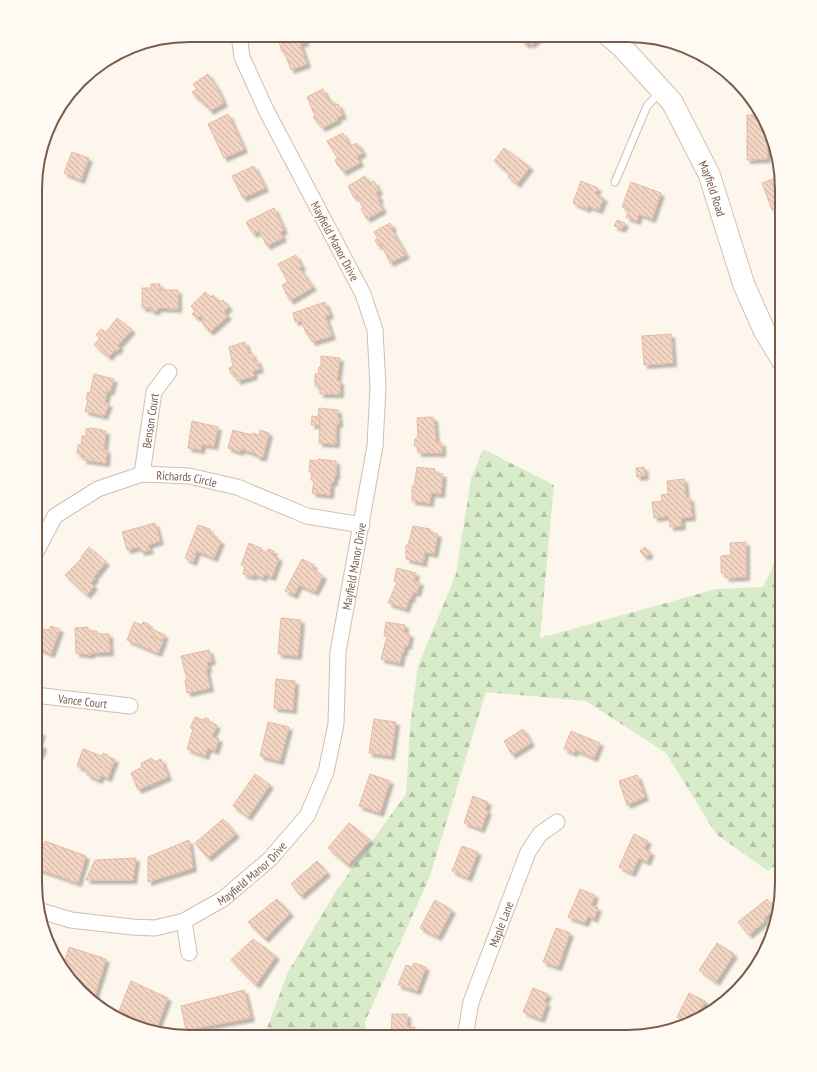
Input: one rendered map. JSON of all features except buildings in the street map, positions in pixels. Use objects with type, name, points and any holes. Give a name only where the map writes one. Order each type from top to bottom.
[{"type":"street","name":"Mayfield Manor Drive","points":[[45,912],[71,920],[132,927],[155,928],[184,921],[223,899],[270,859],[307,816],[326,772],[336,724],[338,652],[375,446],[378,387],[375,330],[363,294],[266,110],[242,57],[240,42]]},
{"type":"street","name":"Mayfield Road","points":[[623,42],[672,102],[709,174],[744,285],[764,330],[775,348]]},
{"type":"street","name":"Benson Court","points":[[142,474],[154,392],[169,372]]},
{"type":"street","name":"Richards Circle","points":[[42,541],[55,516],[98,489],[142,474],[189,476],[237,487],[307,516],[362,525]]},
{"type":"street","name":"Vance Court","points":[[42,696],[130,706]]},
{"type":"street","name":"Maple Lane","points":[[466,1030],[471,1002],[528,852],[540,834],[557,822]]},
{"type":"street","points":[[184,921],[189,953]]},
{"type":"lane","points":[[615,182],[647,106],[662,90]]},
{"type":"green space","points":[[483,449],[554,485],[540,638],[716,589],[763,587],[775,562],[775,866],[768,871],[716,834],[666,753],[586,701],[486,692],[430,876],[365,1022],[366,1030],[266,1030],[288,972],[336,891],[406,794],[410,727],[418,666],[456,574],[471,479]]}]
